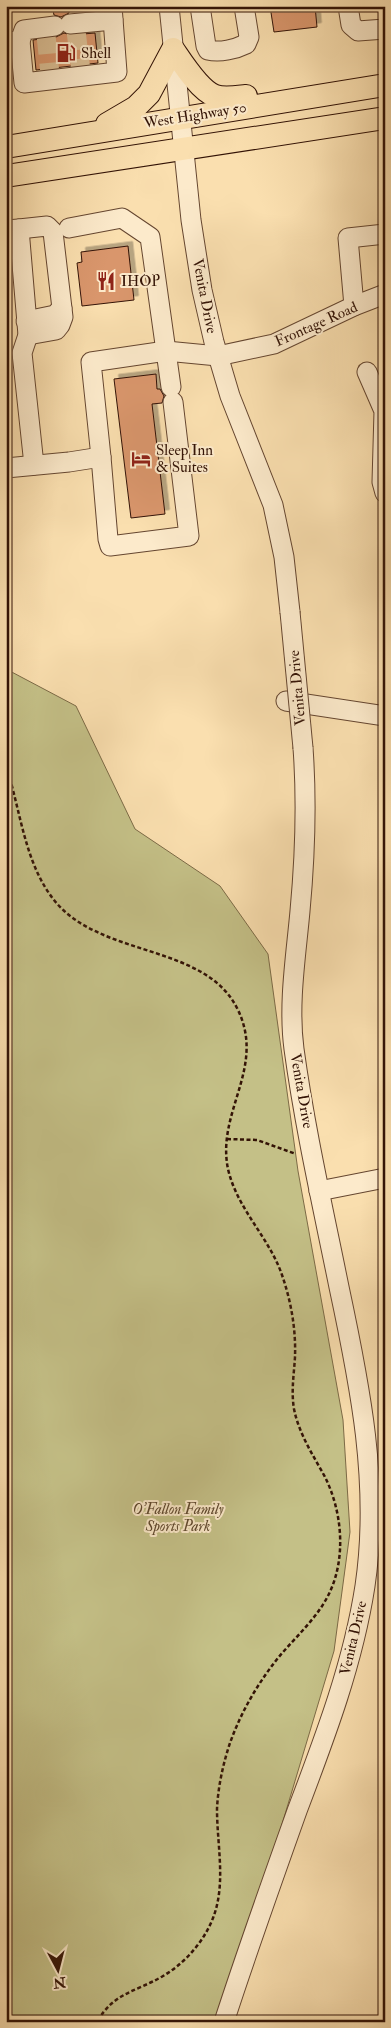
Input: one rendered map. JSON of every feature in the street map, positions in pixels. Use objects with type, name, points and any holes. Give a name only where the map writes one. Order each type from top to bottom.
[{"type":"main road","points":[[95,131],[136,107],[149,94],[173,49],[194,79],[214,96],[232,98],[295,88],[325,94]]},
{"type":"main road","name":"West Highway 50","points":[[6,147],[95,131],[385,86]]},
{"type":"main road","name":"West Highway 50","points":[[6,176],[385,118]]},
{"type":"street","points":[[200,6],[206,46],[208,50],[214,51],[240,47],[246,44],[249,37],[244,6]]},
{"type":"street","points":[[348,6],[351,25],[358,31],[385,29]]},
{"type":"street","name":"Venita Drive","points":[[173,10],[173,49],[183,148],[191,220],[201,281],[218,356],[230,396],[273,505],[284,557],[303,748],[305,831],[293,1003],[294,1045],[319,1191],[354,1359],[369,1458],[370,1517],[366,1584],[352,1655],[334,1714],[254,1929],[224,2022]]},
{"type":"street","points":[[112,13],[117,72],[50,77],[24,83],[13,42],[24,30],[61,28],[112,13]]},
{"type":"street","points":[[6,468],[100,457],[110,546],[189,536],[150,237],[122,218],[69,228]]},
{"type":"street","points":[[27,328],[56,330],[63,317],[53,232],[47,226],[12,230],[27,328],[22,353],[34,465]]},
{"type":"street","points":[[354,306],[348,238],[385,234]]},
{"type":"street","name":"Frontage Road","points":[[100,457],[92,362],[166,351],[218,356],[274,344],[354,306],[385,294]]},
{"type":"street","points":[[367,372],[384,411],[382,482],[385,494]]},
{"type":"street","points":[[286,701],[385,716]]},
{"type":"street","points":[[319,1191],[385,1178]]},
{"type":"path","points":[[6,766],[31,860],[39,878],[56,902],[72,917],[96,932],[203,972],[223,987],[237,1007],[245,1030],[248,1048],[246,1068],[229,1122],[227,1139],[228,1167],[234,1189],[243,1208],[280,1270],[294,1331],[294,1405],[297,1422],[326,1479],[334,1499],[339,1522],[338,1566],[332,1586],[322,1606],[264,1677],[238,1722],[231,1742],[219,1787],[217,1808],[219,1896],[209,1926],[190,1953],[178,1964],[164,1976],[114,2000],[104,2010],[97,2022]]},
{"type":"path","points":[[227,1139],[257,1140],[284,1152],[300,1154]]},
{"type":"green space","name":"O'Fallon Family Sports Park","points":[[6,669],[76,706],[135,829],[220,886],[268,954],[298,1171],[343,1420],[350,1532],[334,1651],[280,1831],[216,2022],[6,2022]]},
{"type":"building","points":[[52,6],[68,6],[69,13],[61,17],[54,15]]},
{"type":"building","points":[[270,6],[315,6],[317,27],[274,32]]},
{"type":"building","name":"Shell","points":[[64,33],[71,35],[95,33],[98,63],[36,70],[33,40],[56,37]]},
{"type":"building","name":"IHOP","points":[[128,246],[134,300],[82,306],[77,263],[82,262],[81,252]]},
{"type":"building","name":"Sleep Inn & Suites","points":[[156,374],[157,389],[160,389],[164,396],[162,403],[152,404],[165,514],[131,518],[114,379]]},
{"type":"tunnel","points":[[76,31],[81,71]]},
{"type":"tunnel","points":[[46,35],[50,74]]},
{"type":"place","name":"Shell","points":[[66,53]]},
{"type":"place","name":"IHOP","points":[[106,281]]},
{"type":"place","name":"Sleep Inn & Suites","points":[[141,459]]}]
